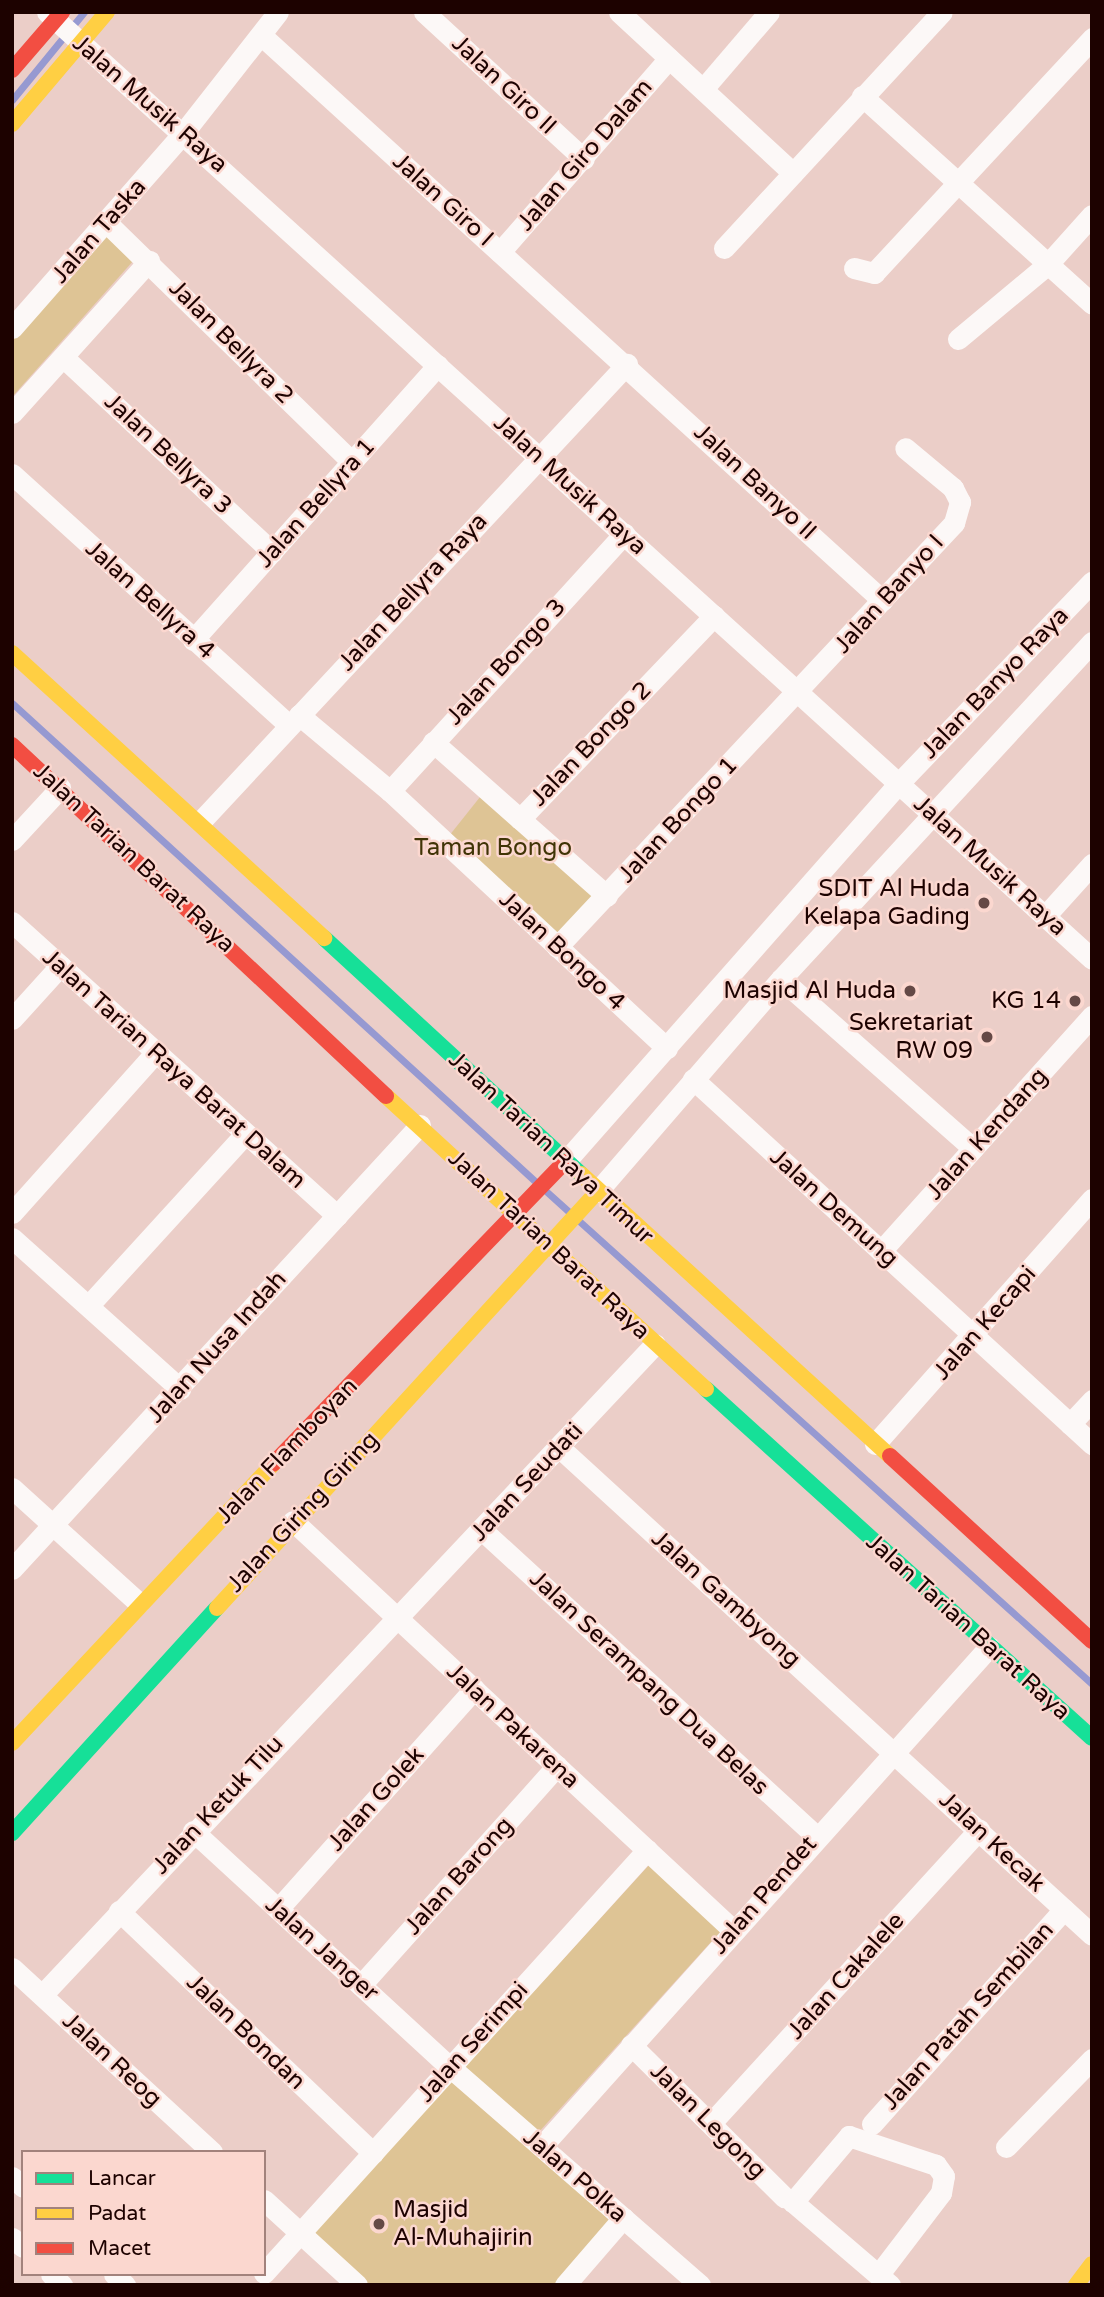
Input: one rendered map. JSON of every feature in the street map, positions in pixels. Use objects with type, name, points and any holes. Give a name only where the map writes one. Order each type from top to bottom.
[{"type":"street","points":[[12,69],[64,26],[107,12]]},
{"type":"street","name":"Jalan Taska","points":[[12,328],[107,223],[184,132],[278,12]]},
{"type":"street","name":"Jalan Giro II","points":[[425,12],[584,159]]},
{"type":"street","points":[[619,12],[793,173]]},
{"type":"street","points":[[703,89],[769,12]]},
{"type":"street","points":[[724,248],[942,12]]},
{"type":"street","points":[[12,124],[64,26]]},
{"type":"street","name":"Jalan Musik Raya","points":[[64,26],[184,132],[1092,959]]},
{"type":"street","name":"Jalan Giro I","points":[[261,35],[627,364]]},
{"type":"street","points":[[864,271],[957,185],[1092,38]]},
{"type":"street","name":"Jalan Giro Dalam","points":[[500,252],[584,159],[669,58]]},
{"type":"street","points":[[862,96],[957,185],[1092,304]]},
{"type":"street","points":[[958,339],[1048,264],[1092,215]]},
{"type":"street","name":"Jalan Bellyra 2","points":[[107,223],[149,261],[352,462]]},
{"type":"street","points":[[12,413],[149,261]]},
{"type":"street","name":"Jalan Bellyra 3","points":[[63,356],[272,552]]},
{"type":"street","name":"Jalan Bellyra Raya","points":[[201,821],[627,364]]},
{"type":"street","name":"Jalan Banyo II","points":[[627,364],[882,600]]},
{"type":"street","name":"Jalan Bellyra 1","points":[[193,640],[438,365]]},
{"type":"street","name":"Jalan Banyo I","points":[[799,692],[954,523],[960,502],[953,488],[905,448]]},
{"type":"street","name":"Jalan Bellyra 4","points":[[12,474],[193,640],[294,720]]},
{"type":"street","name":"Jalan Bongo 3","points":[[390,790],[624,534]]},
{"type":"street","name":"Jalan Banyo Raya","points":[[559,1167],[899,783],[1092,582]]},
{"type":"street","name":"Jalan Bongo 2","points":[[433,742],[520,819],[714,616]]},
{"type":"street","points":[[593,1196],[781,979],[1092,642]]},
{"type":"street","name":"Jalan Tarian Raya Timur","points":[[12,653],[201,821],[559,1167],[875,1444],[1092,1641]]},
{"type":"street","name":"Jalan Bongo 1","points":[[557,947],[799,692]]},
{"type":"street","name":"Jalan Bongo 4","points":[[294,720],[390,790],[667,1048]]},
{"type":"street","name":"Jalan Tarian Barat Raya","points":[[12,745],[419,1125],[554,1241],[655,1344],[1092,1738]]},
{"type":"street","points":[[12,840],[60,788]]},
{"type":"street","points":[[520,819],[607,896]]},
{"type":"street","points":[[1046,915],[1092,864]]},
{"type":"street","name":"Jalan Tarian Raya Barat Dalam","points":[[12,922],[154,1054],[337,1216]]},
{"type":"street","points":[[12,1019],[61,966]]},
{"type":"street","points":[[781,979],[974,1149]]},
{"type":"street","name":"Jalan Kendang","points":[[881,1251],[1092,1016]]},
{"type":"street","points":[[12,1213],[154,1054]]},
{"type":"street","name":"Jalan Demung","points":[[693,1079],[1092,1444]]},
{"type":"street","name":"Jalan Nusa Indah","points":[[12,1569],[180,1389],[419,1125]]},
{"type":"street","points":[[89,1305],[244,1135]]},
{"type":"street","name":"Jalan Flamboyan","points":[[12,1743],[139,1603],[559,1167]]},
{"type":"street","name":"Jalan Giring Giring","points":[[12,1833],[293,1521],[593,1196]]},
{"type":"street","name":"Jalan Kecapi","points":[[875,1444],[975,1336],[1092,1199]]},
{"type":"street","points":[[12,1238],[180,1389]]},
{"type":"street","name":"Jalan Seudati","points":[[397,1618],[560,1448],[655,1344]]},
{"type":"street","points":[[1070,1424],[1092,1400]]},
{"type":"street","name":"Jalan Gambyong","points":[[560,1448],[893,1750]]},
{"type":"street","points":[[12,1488],[139,1603]]},
{"type":"street","name":"Jalan Pakarena","points":[[293,1521],[733,1930]]},
{"type":"street","name":"Jalan Serampang Dua Belas","points":[[482,1530],[816,1836]]},
{"type":"street","name":"Jalan Ketuk Tilu","points":[[42,1995],[193,1831],[397,1618]]},
{"type":"street","name":"Jalan Pendet","points":[[542,2146],[893,1750],[989,1647]]},
{"type":"street","name":"Jalan Golek","points":[[278,1909],[474,1689]]},
{"type":"street","name":"Jalan Kecak","points":[[893,1750],[1092,1935]]},
{"type":"street","name":"Jalan Barong","points":[[361,1985],[557,1766]]},
{"type":"street","name":"Jalan Cakalele","points":[[712,2122],[979,1830]]},
{"type":"street","name":"Jalan Janger","points":[[193,1831],[450,2067]]},
{"type":"street","name":"Jalan Serimpi","points":[[266,2272],[647,1850]]},
{"type":"street","name":"Jalan Patah Sembilan","points":[[872,2124],[1064,1909]]},
{"type":"street","name":"Jalan Bondan","points":[[119,1911],[373,2153]]},
{"type":"street","name":"Jalan Reog","points":[[12,1968],[210,2150]]},
{"type":"street","name":"Jalan Legong","points":[[631,2045],[712,2122],[788,2200],[884,2279]]},
{"type":"street","points":[[1006,2147],[1092,2059]]},
{"type":"street","name":"Jalan Polka","points":[[450,2067],[700,2285]]},
{"type":"street","points":[[788,2200],[849,2136],[936,2165],[944,2176],[941,2193],[884,2279]]},
{"type":"street","points":[[266,2202],[357,2285]]},
{"type":"street","points":[[565,2285],[623,2218]]},
{"type":"street","points":[[1076,2285],[1091,2265]]},
{"type":"green space","points":[[108,233],[134,260],[12,397],[12,333]]},
{"type":"green space","name":"Taman Bongo","points":[[480,797],[600,897],[558,940],[441,846]]},
{"type":"green space","points":[[649,1865],[721,1931],[528,2144],[611,2222],[554,2285],[369,2285],[313,2234]]},
{"type":"waterway","points":[[12,100],[84,12]]},
{"type":"waterway","points":[[12,703],[538,1184]]},
{"type":"waterway","points":[[547,1192],[569,1212]]},
{"type":"waterway","points":[[578,1220],[1092,1684]]},
{"type":"traffic: fast","points":[[324,938],[581,1174]]},
{"type":"traffic: fast","points":[[706,1389],[1092,1738]]},
{"type":"traffic: fast","points":[[12,1833],[217,1608]]},
{"type":"traffic: slow","points":[[12,124],[107,12]]},
{"type":"traffic: slow","points":[[12,653],[324,938]]},
{"type":"traffic: slow","points":[[386,1096],[706,1389]]},
{"type":"traffic: slow","points":[[581,1174],[890,1456]]},
{"type":"traffic: slow","points":[[217,1608],[597,1192]]},
{"type":"traffic: slow","points":[[12,1743],[273,1464]]},
{"type":"traffic: slow","points":[[1076,2285],[1092,2264]]},
{"type":"traffic: jam","points":[[12,70],[62,12]]},
{"type":"traffic: jam","points":[[12,745],[386,1096]]},
{"type":"traffic: jam","points":[[273,1464],[565,1162]]},
{"type":"traffic: jam","points":[[890,1456],[1092,1641]]},
{"type":"place","name":"SDIT Al Huda Kelapa Gading","points":[[984,903]]},
{"type":"place","name":"Masjid Al Huda","points":[[910,991]]},
{"type":"place","name":"KG 14","points":[[1075,1001]]},
{"type":"place","name":"Sekretariat RW 09","points":[[987,1037]]},
{"type":"place","name":"Masjid Al-Muhajirin","points":[[379,2224]]}]
